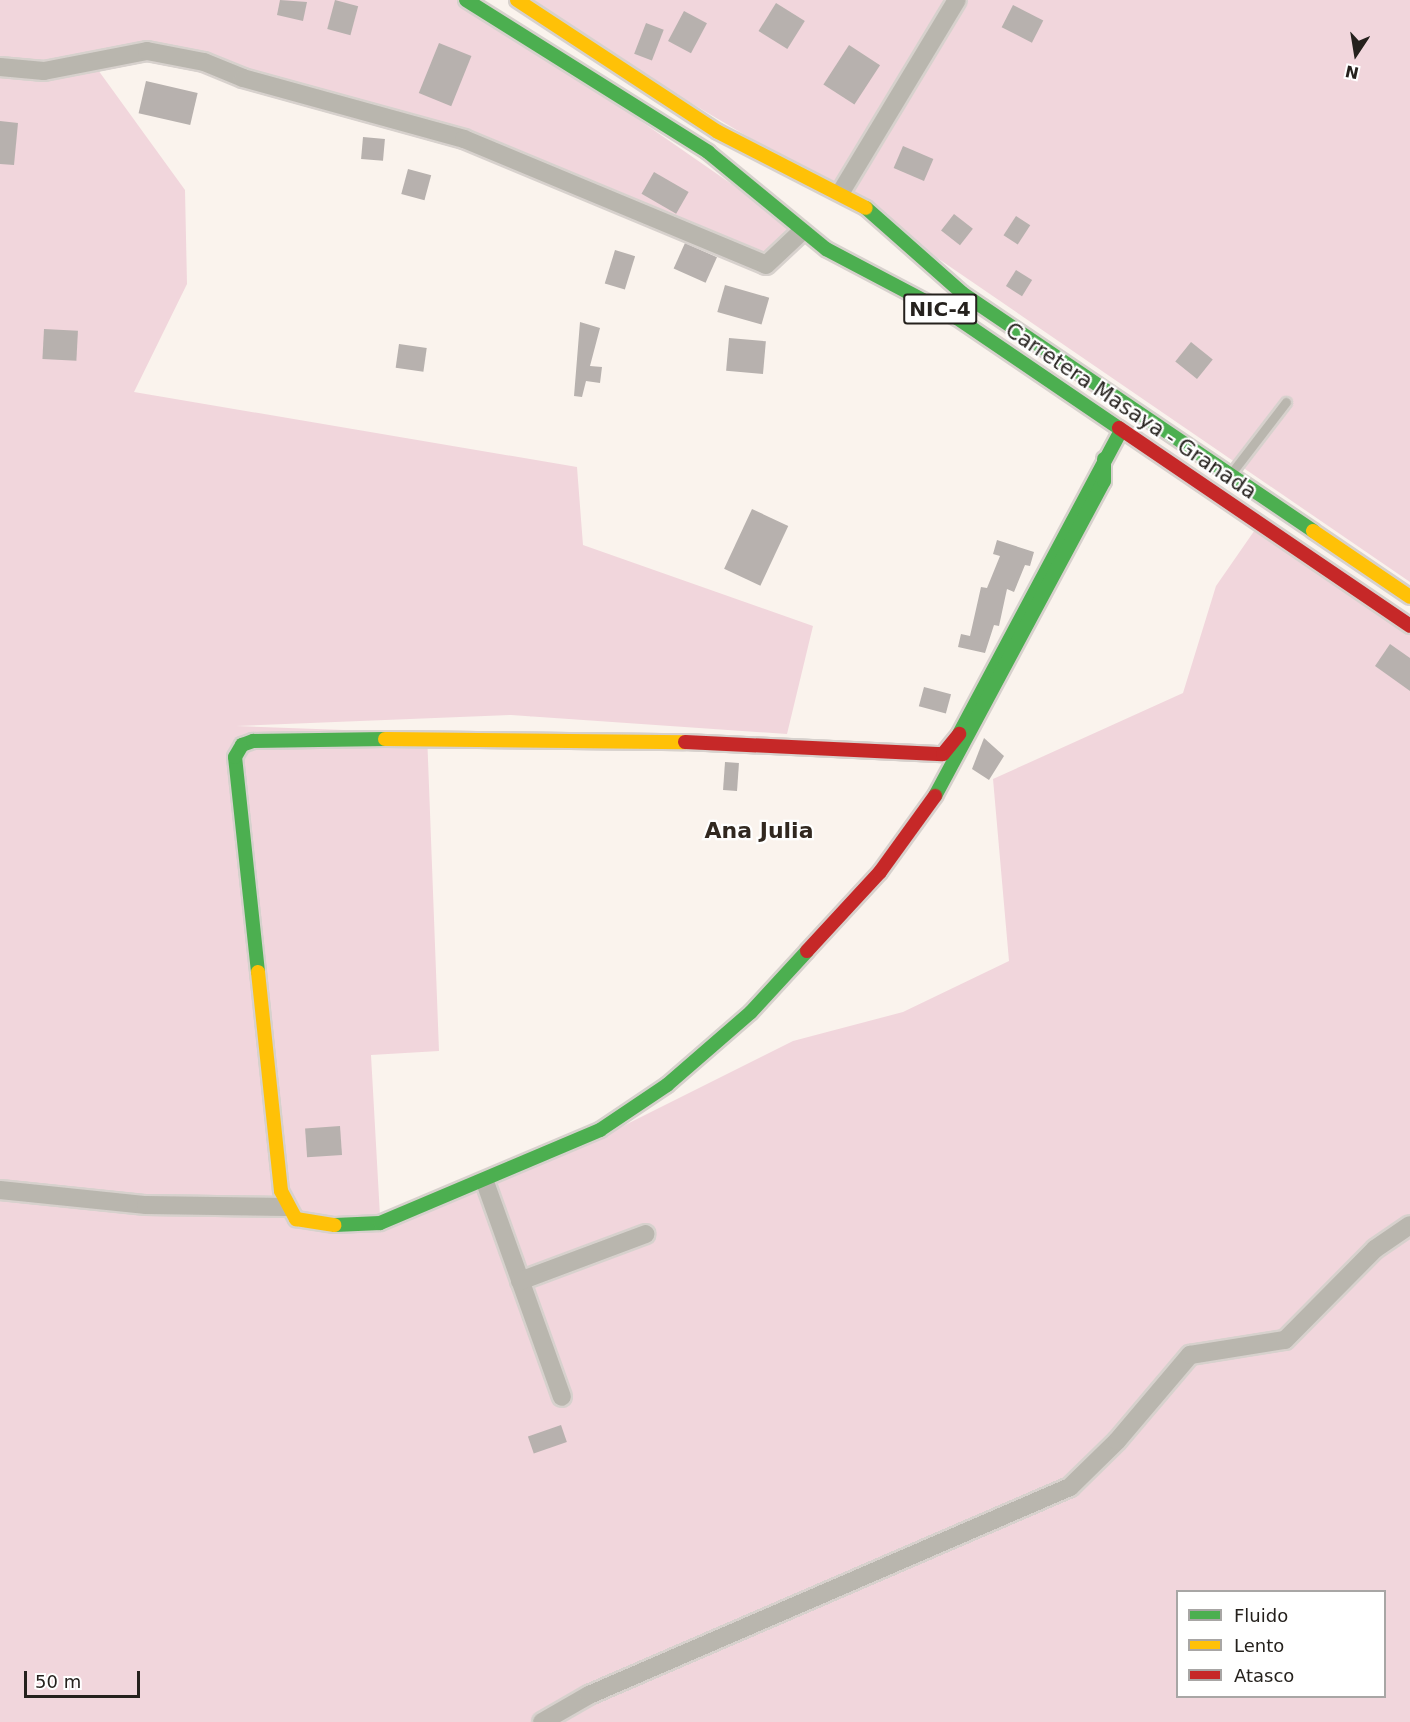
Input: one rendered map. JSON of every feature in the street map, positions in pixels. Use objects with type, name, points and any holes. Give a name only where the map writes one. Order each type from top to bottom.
[{"type":"main road","name":"Carretera Masaya - Granada","points":[[466,0],[708,152],[801,232],[852,264],[957,318],[1410,626]]},
{"type":"main road","name":"Carretera Masaya - Granada","points":[[517,0],[718,132],[836,190],[881,221],[916,258],[962,293],[1410,597]]},
{"type":"main road","points":[[801,232],[809,202],[836,190]]},
{"type":"main road","points":[[852,264],[879,250],[881,221]]},
{"type":"main road","points":[[1104,459],[1104,481],[938,793],[880,872],[751,1012],[667,1085],[600,1130],[484,1182],[380,1223],[310,1225],[286,1207],[236,768],[242,745],[253,741],[577,737],[943,754],[1104,459],[1121,431]]},
{"type":"street","points":[[836,190],[957,0]]},
{"type":"street","points":[[0,67],[53,70],[147,51],[204,62],[243,78],[464,140],[766,265],[801,232]]},
{"type":"street","points":[[484,1182],[562,1398]]},
{"type":"street","points":[[0,1190],[146,1205],[286,1207]]},
{"type":"street","points":[[542,1722],[589,1695],[1070,1487],[1118,1441],[1190,1355],[1285,1340],[1375,1249],[1410,1225]]},
{"type":"street","points":[[520,1281],[646,1234]]},
{"type":"lane","points":[[1230,475],[1286,402]]},
{"type":"shaded area","points":[[0,0],[466,0],[801,232],[773,261],[464,139],[147,51],[93,63],[185,190],[187,284],[134,392],[577,467],[583,545],[813,626],[787,734],[511,715],[236,726],[427,733],[439,1051],[371,1055],[380,1216],[571,1152],[793,1041],[903,1012],[1009,961],[993,779],[1183,693],[1216,586],[1259,524],[1410,626],[1410,1722],[0,1722]]},
{"type":"shaded area","points":[[517,0],[1410,0],[1410,582],[841,192]]},
{"type":"building","points":[[280,0],[307,2],[303,21],[277,15]]},
{"type":"building","points":[[335,0],[358,6],[350,35],[327,29]]},
{"type":"building","points":[[776,3],[805,21],[787,49],[759,31]]},
{"type":"building","points":[[1013,5],[1043,20],[1032,43],[1002,27]]},
{"type":"building","points":[[684,11],[707,23],[691,53],[668,41]]},
{"type":"building","points":[[646,23],[664,30],[652,61],[634,54]]},
{"type":"building","points":[[439,43],[471,56],[451,106],[419,93]]},
{"type":"building","points":[[849,45],[880,65],[854,105],[823,84]]},
{"type":"building","points":[[146,81],[198,93],[190,125],[139,113]]},
{"type":"building","points":[[0,121],[18,123],[14,165],[0,164]]},
{"type":"building","points":[[363,137],[385,139],[383,161],[361,159]]},
{"type":"building","points":[[903,146],[933,159],[924,181],[894,168]]},
{"type":"building","points":[[408,169],[431,175],[424,200],[401,194]]},
{"type":"building","points":[[654,172],[689,192],[676,214],[642,194]]},
{"type":"building","points":[[954,214],[973,229],[960,245],[941,231]]},
{"type":"building","points":[[1016,216],[1030,225],[1018,245],[1003,235]]},
{"type":"building","points":[[685,243],[717,257],[706,283],[674,269]]},
{"type":"building","points":[[615,250],[635,256],[625,290],[605,283]]},
{"type":"building","points":[[1016,270],[1032,280],[1022,296],[1006,286]]},
{"type":"building","points":[[725,285],[769,298],[762,325],[717,312]]},
{"type":"building","points":[[580,322],[600,328],[590,366],[602,367],[600,383],[586,381],[582,397],[574,396]]},
{"type":"building","points":[[44,329],[78,331],[76,361],[42,359]]},
{"type":"building","points":[[729,338],[766,341],[763,374],[726,371]]},
{"type":"building","points":[[1191,342],[1213,360],[1197,379],[1175,361]]},
{"type":"building","points":[[399,344],[427,348],[423,372],[396,368]]},
{"type":"building","points":[[752,509],[788,526],[760,586],[724,569]]},
{"type":"building","points":[[997,540],[1034,552],[1030,566],[1025,565],[1014,592],[1007,589],[999,626],[994,625],[985,653],[958,647],[961,634],[970,636],[981,587],[987,588],[1000,556],[993,554]]},
{"type":"building","points":[[1390,644],[1410,658],[1410,691],[1375,666]]},
{"type":"building","points":[[924,687],[951,694],[946,714],[919,706]]},
{"type":"building","points":[[984,738],[1004,756],[989,780],[972,769]]},
{"type":"building","points":[[725,762],[739,763],[737,791],[723,790]]},
{"type":"building","points":[[340,1126],[342,1155],[307,1157],[305,1128]]},
{"type":"building","points":[[561,1425],[567,1442],[534,1453],[528,1436]]},
{"type":"traffic: fast","points":[[466,0],[708,152],[826,249],[957,318],[1119,428]]},
{"type":"traffic: fast","points":[[866,208],[962,293],[1313,531]]},
{"type":"traffic: fast","points":[[959,734],[1121,431]]},
{"type":"traffic: fast","points":[[935,796],[1104,481],[1104,459]]},
{"type":"traffic: fast","points":[[258,972],[235,757],[242,745],[253,741],[385,739]]},
{"type":"traffic: fast","points":[[335,1225],[380,1223],[600,1130],[667,1085],[751,1012],[807,951]]},
{"type":"traffic: slow","points":[[517,0],[718,132],[866,208]]},
{"type":"traffic: slow","points":[[1313,531],[1410,597]]},
{"type":"traffic: slow","points":[[385,739],[685,742]]},
{"type":"traffic: slow","points":[[258,972],[281,1191],[296,1219],[335,1225]]},
{"type":"traffic: jam","points":[[1119,428],[1410,626]]},
{"type":"traffic: jam","points":[[685,742],[943,754],[959,734]]},
{"type":"traffic: jam","points":[[807,951],[880,872],[935,796]]},
{"type":"district","name":"Ana Julia","points":[[759,831]]}]
